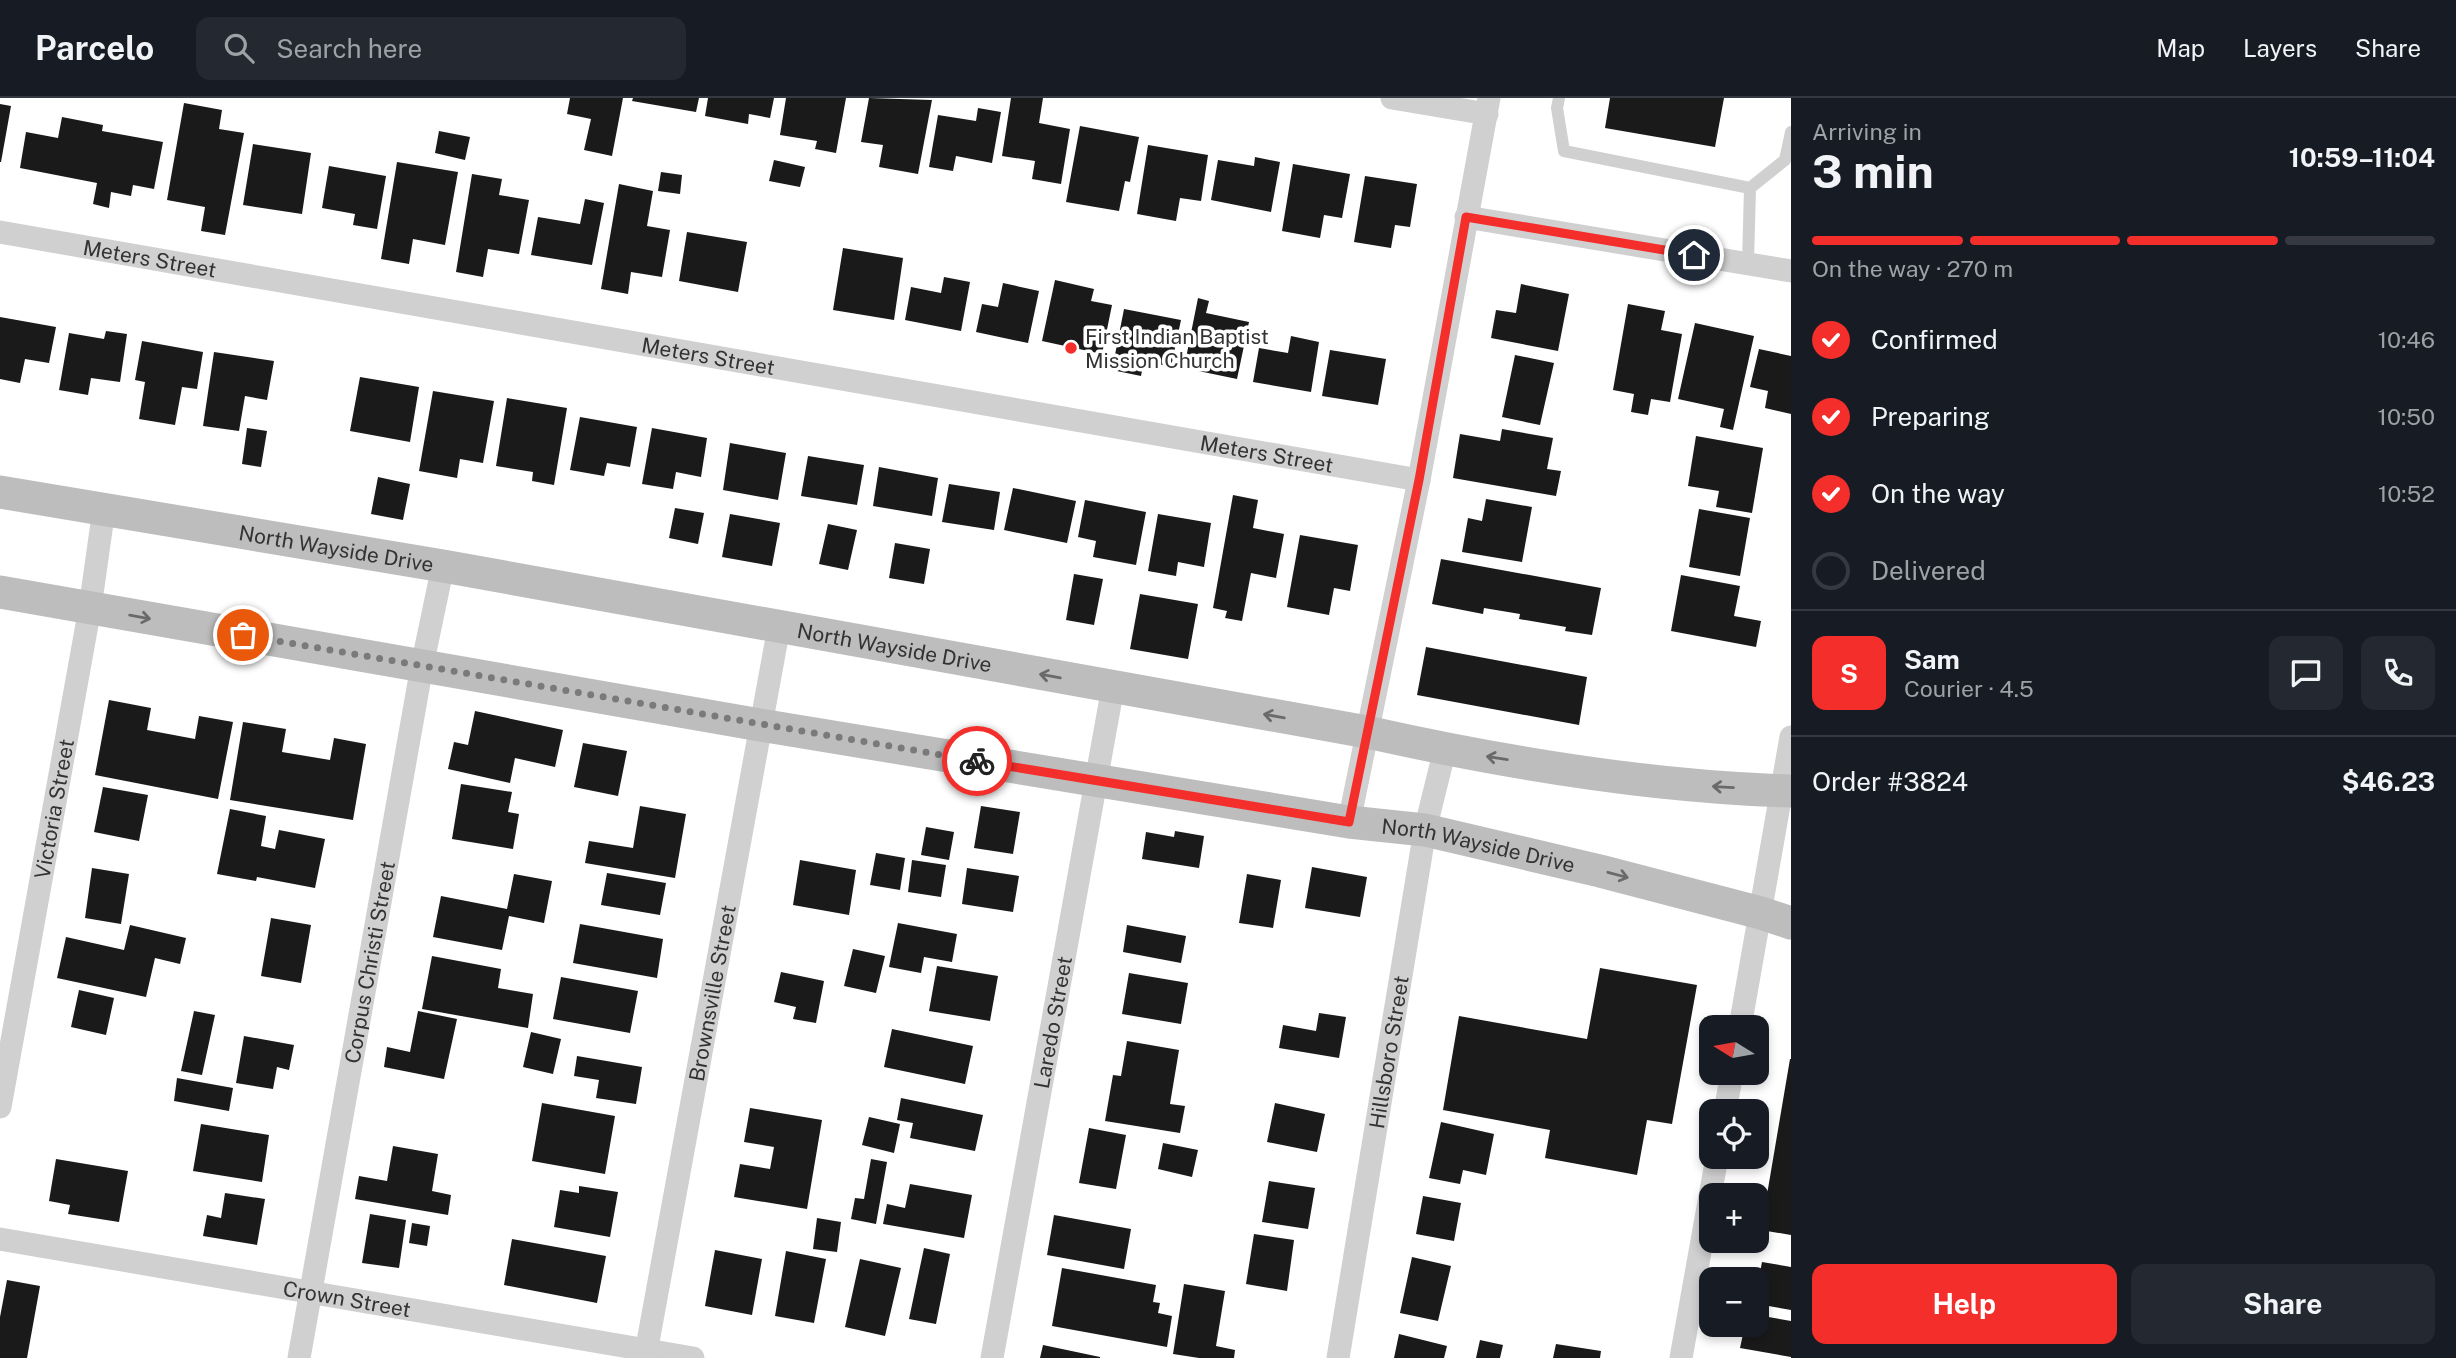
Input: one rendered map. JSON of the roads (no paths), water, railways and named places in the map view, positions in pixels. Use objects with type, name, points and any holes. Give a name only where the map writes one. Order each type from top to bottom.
[{"type":"main road","name":"North Wayside Drive","points":[[0,492],[443,566],[1445,749],[1574,770],[1700,786],[1786,790]]},
{"type":"main road","name":"North Wayside Drive","points":[[0,592],[1097,781],[1349,822],[1425,830],[1600,871],[1776,918]]},
{"type":"street","points":[[1349,822],[1419,480],[1488,106],[1392,98]]},
{"type":"street","points":[[1466,217],[1791,271]]},
{"type":"street","name":"Meters Street","points":[[0,232],[1419,480]]},
{"type":"street","name":"Victoria Street","points":[[0,1107],[90,608],[104,509]]},
{"type":"street","name":"Corpus Christi Street","points":[[299,1358],[422,666],[443,566]]},
{"type":"street","name":"Brownsville Street","points":[[645,1354],[779,627]]},
{"type":"street","name":"Laredo Street","points":[[992,1358],[1112,687]]},
{"type":"street","points":[[1744,1015],[1776,918],[1791,737]]},
{"type":"street","name":"Hillsboro Street","points":[[1338,1358],[1425,830],[1445,749]]},
{"type":"street","points":[[1681,1358],[1715,1169]]},
{"type":"street","name":"Crown Street","points":[[0,1239],[645,1354],[693,1358]]},
{"type":"lane","points":[[1559,98],[1557,108],[1564,151],[1750,188]]},
{"type":"lane","points":[[1748,263],[1750,188],[1785,160],[1791,132]]},
{"type":"place","name":"First Indian Baptist Mission Church","points":[[1071,348]]}]
